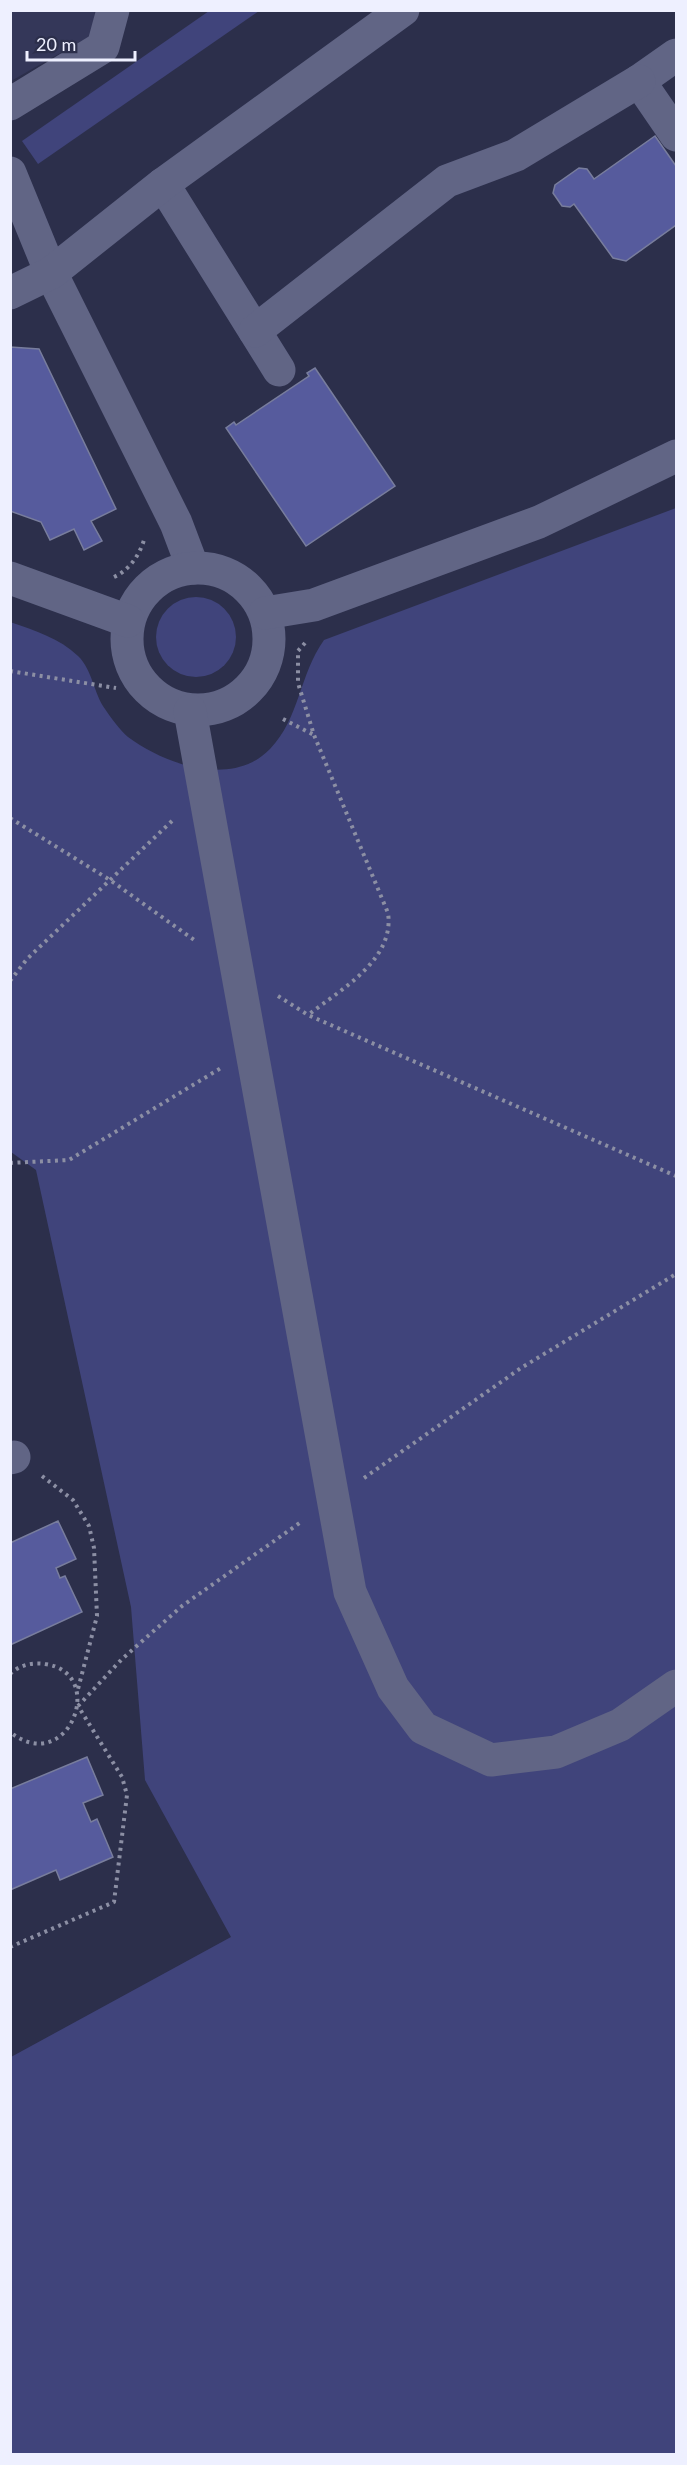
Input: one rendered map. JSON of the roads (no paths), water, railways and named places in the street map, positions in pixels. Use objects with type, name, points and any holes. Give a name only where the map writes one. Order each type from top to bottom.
[{"type":"street","points":[[10,104],[103,47],[113,10]]},
{"type":"street","points":[[10,293],[51,273],[163,184],[403,10]]},
{"type":"street","points":[[255,331],[447,181],[516,155],[639,81],[676,55]]},
{"type":"street","points":[[639,81],[676,135]]},
{"type":"street","points":[[10,173],[51,273],[176,524],[193,568]]},
{"type":"street","points":[[163,184],[279,370]]},
{"type":"street","points":[[265,613],[314,605],[517,530],[676,456]]},
{"type":"street","points":[[193,568],[216,570],[236,579],[253,594],[265,613],[270,638],[266,662],[254,683],[237,699],[214,709],[190,711],[166,704],[147,690],[132,669],[126,646],[128,621],[137,601],[152,584],[171,573],[193,568]]},
{"type":"street","points":[[10,578],[128,621]]},
{"type":"street","points":[[190,711],[350,1592],[393,1688],[423,1728],[491,1760],[556,1752],[620,1725],[676,1686]]}]
